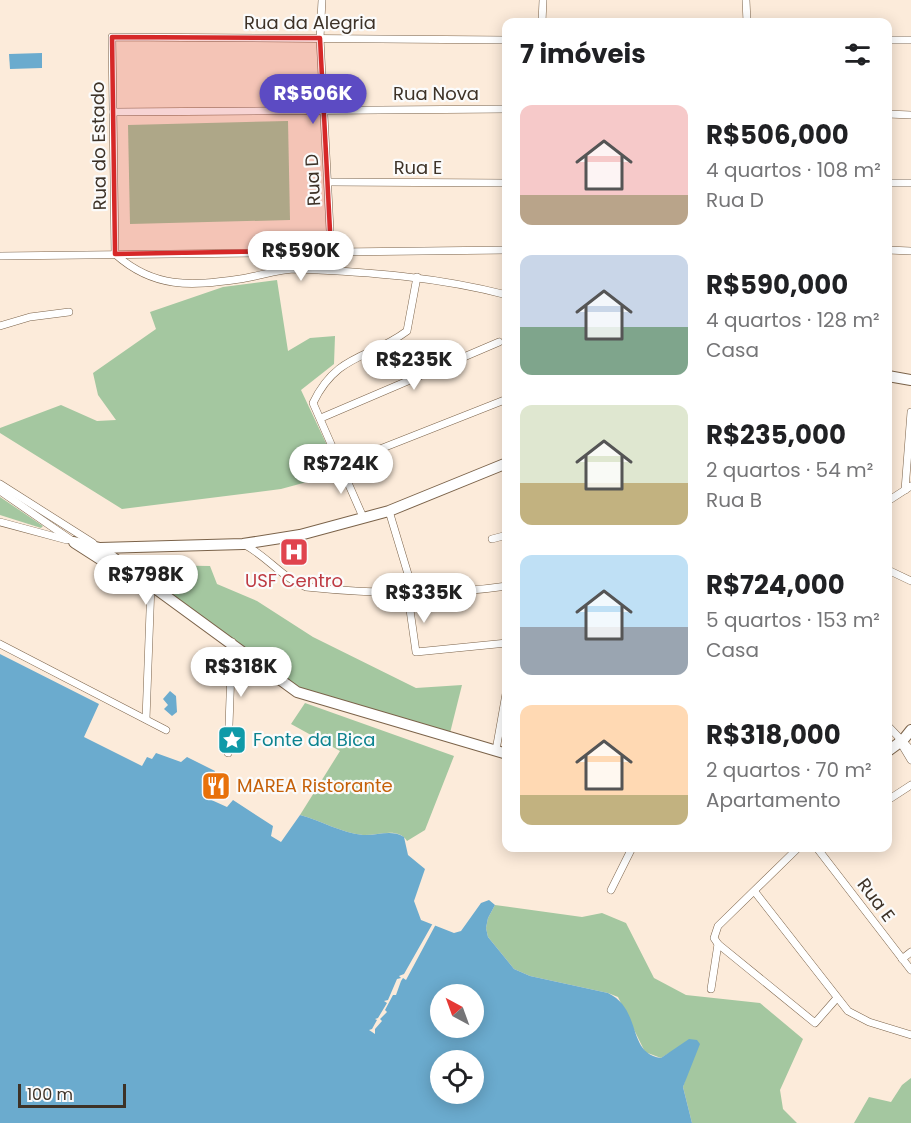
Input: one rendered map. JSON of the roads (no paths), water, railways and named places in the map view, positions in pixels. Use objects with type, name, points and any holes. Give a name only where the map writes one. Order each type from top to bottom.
[{"type":"street","name":"Rua D","points":[[322,0],[320,38],[331,250]]},
{"type":"street","points":[[542,18],[543,0]]},
{"type":"street","points":[[746,0],[747,18]]},
{"type":"street","name":"Rua da Alegria","points":[[112,37],[502,40]]},
{"type":"street","name":"Rua do Estado","points":[[112,37],[115,254]]},
{"type":"street","points":[[892,40],[911,40]]},
{"type":"street","name":"Rua Nova","points":[[113,112],[502,109]]},
{"type":"street","points":[[892,114],[911,116]]},
{"type":"street","name":"Rua E","points":[[328,182],[502,183]]},
{"type":"street","points":[[892,183],[911,183]]},
{"type":"street","points":[[0,256],[331,250],[502,250]]},
{"type":"street","points":[[892,250],[911,251]]},
{"type":"street","points":[[115,254],[134,271],[158,281],[172,283],[240,279],[279,270],[417,277],[454,282],[502,294]]},
{"type":"street","points":[[363,517],[342,464],[313,403],[338,368],[347,361],[403,334],[410,327],[417,277]]},
{"type":"street","points":[[0,326],[30,317],[69,312]]},
{"type":"street","points":[[321,418],[499,342]]},
{"type":"street","points":[[892,377],[911,380]]},
{"type":"street","points":[[342,464],[502,401]]},
{"type":"street","points":[[892,498],[908,488],[911,412]]},
{"type":"street","points":[[0,522],[100,548],[243,544],[311,532],[389,511],[502,465]]},
{"type":"street","points":[[0,484],[74,542],[151,588]]},
{"type":"street","points":[[0,492],[100,548],[151,588],[297,692],[502,752]]},
{"type":"street","points":[[389,511],[414,594],[409,603],[416,652],[502,643]]},
{"type":"street","points":[[492,539],[502,536]]},
{"type":"street","points":[[243,544],[260,553],[291,581],[306,587],[414,594],[469,592],[502,587]]},
{"type":"street","points":[[892,572],[911,581]]},
{"type":"street","points":[[146,719],[151,588]]},
{"type":"street","points":[[0,644],[166,730]]},
{"type":"street","points":[[228,753],[232,646]]},
{"type":"street","points":[[892,747],[911,730]]},
{"type":"street","points":[[892,731],[911,750]]},
{"type":"street","points":[[900,740],[911,760]]},
{"type":"street","points":[[892,797],[911,785]]},
{"type":"street","points":[[611,890],[630,852]]},
{"type":"street","points":[[794,852],[718,926],[714,938],[718,944],[815,1023],[836,999]]},
{"type":"street","name":"Rua E","points":[[820,852],[911,970]]},
{"type":"street","points":[[755,892],[836,999],[860,1018],[911,1035]]},
{"type":"street","points":[[711,989],[718,944]]},
{"type":"street","points":[[902,959],[911,952]]},
{"type":"water","points":[[42,53],[42,68],[10,69],[9,54]]},
{"type":"water","points":[[0,654],[99,704],[84,737],[142,766],[147,757],[152,759],[156,753],[181,762],[187,757],[215,771],[207,798],[227,807],[233,800],[273,826],[271,836],[281,842],[300,815],[355,834],[389,833],[404,837],[408,855],[425,869],[414,901],[421,920],[454,933],[461,931],[481,903],[489,900],[495,905],[488,918],[486,928],[488,937],[514,969],[530,976],[608,993],[619,1000],[626,1010],[638,1040],[650,1054],[661,1058],[689,1039],[697,1040],[700,1044],[683,1087],[692,1123],[0,1123]]},
{"type":"water","points":[[170,691],[176,696],[177,712],[172,716],[164,709],[168,705],[163,699]]},
{"type":"place","name":"USF Centro","points":[[294,552]]},
{"type":"place","name":"Fonte da Bica","points":[[232,740]]},
{"type":"place","name":"MAREA Ristorante","points":[[216,786]]}]
